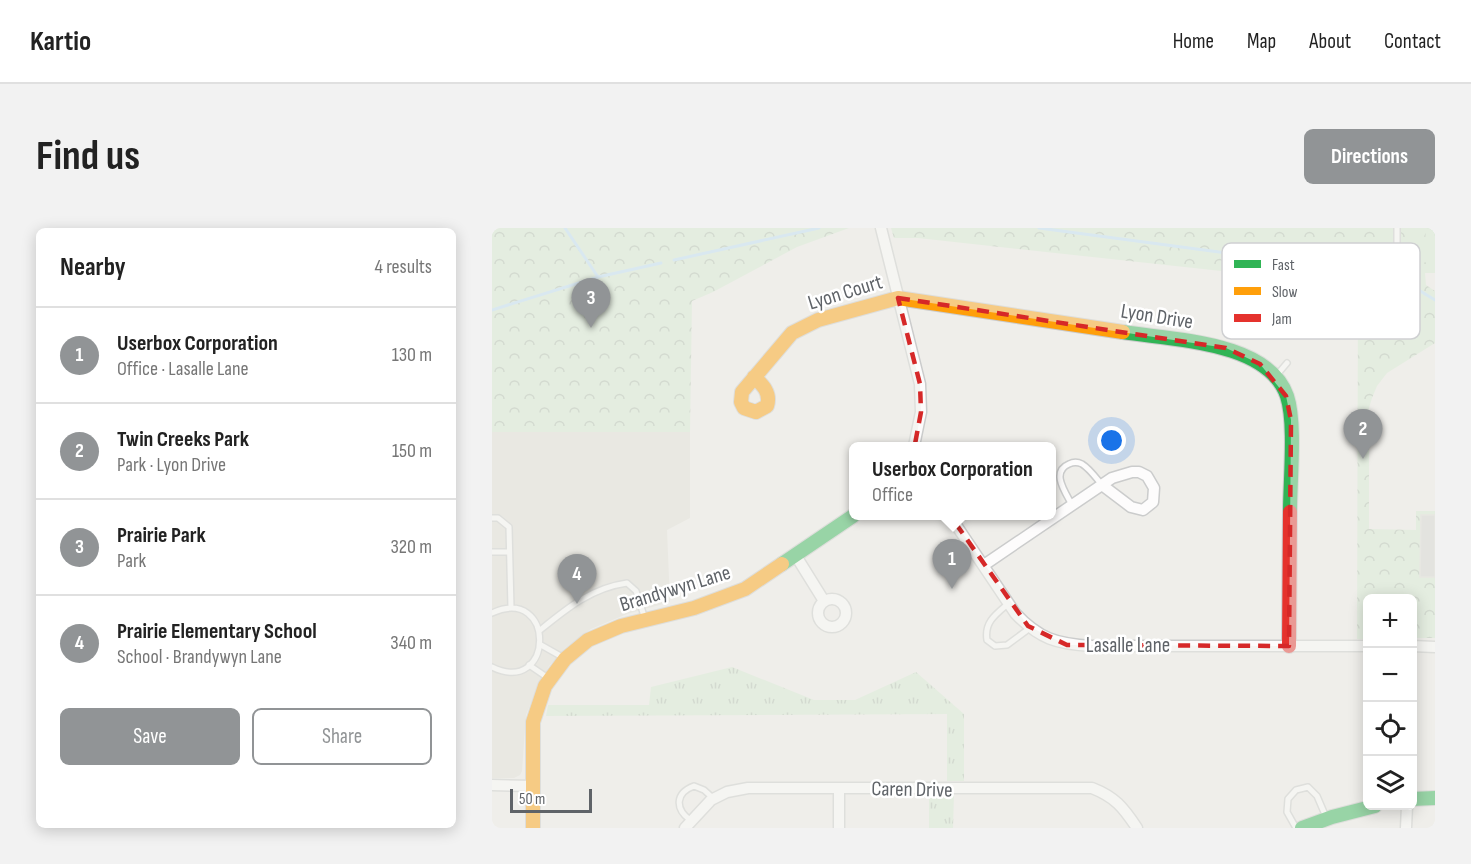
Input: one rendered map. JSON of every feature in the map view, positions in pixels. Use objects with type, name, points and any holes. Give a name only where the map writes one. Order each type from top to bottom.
[{"type":"street","points":[[881,228],[920,384],[921,412],[915,442]]},
{"type":"street","name":"Lyon Drive","points":[[898,298],[1226,348],[1245,353],[1275,377],[1286,396],[1291,420],[1289,646]]},
{"type":"street","name":"Lyon Court","points":[[754,377],[792,333],[818,320],[898,298]]},
{"type":"street","points":[[1056,516],[1102,485],[1123,473],[1143,473],[1148,476],[1153,483],[1153,502],[1143,510],[1133,509],[1102,485]]},
{"type":"street","name":"Brandywyn Lane","points":[[533,828],[533,722],[545,686],[565,659],[588,640],[621,626],[694,608],[745,589],[849,519]]},
{"type":"street","name":"Lasalle Lane","points":[[953,520],[1009,603],[1030,628],[1044,638],[1067,645],[1363,646]]},
{"type":"street","points":[[984,565],[1050,520]]},
{"type":"street","points":[[796,556],[824,600]]},
{"type":"street","points":[[1417,646],[1435,646]]},
{"type":"street","points":[[492,785],[534,786]]},
{"type":"street","name":"Caren Drive","points":[[688,824],[714,799],[727,792],[748,788],[948,790],[1092,788],[1109,795],[1123,808],[1137,828]]},
{"type":"street","points":[[839,788],[839,828]]},
{"type":"street","points":[[1417,799],[1435,798]]},
{"type":"street","points":[[1302,828],[1363,809]]},
{"type":"street","points":[[1407,810],[1407,828]]},
{"type":"lane","points":[[1396,243],[1397,228]]},
{"type":"lane","points":[[1275,377],[1287,363]]},
{"type":"lane","points":[[1072,505],[1060,480],[1061,470],[1066,465],[1072,462],[1082,464],[1102,485]]},
{"type":"lane","points":[[492,518],[498,518],[509,527],[510,608]]},
{"type":"lane","points":[[492,552],[509,552]]},
{"type":"lane","points":[[539,630],[575,602],[616,585],[627,583],[636,591],[646,620]]},
{"type":"lane","points":[[1009,603],[992,618],[985,630],[987,640],[995,646],[1007,645],[1030,628]]},
{"type":"lane","points":[[492,613],[510,608],[528,615],[539,630],[540,645],[535,659],[520,670],[500,671],[492,667]]},
{"type":"lane","points":[[540,645],[565,659]]},
{"type":"lane","points":[[529,665],[550,679]]},
{"type":"lane","points":[[688,824],[679,808],[680,798],[685,789],[694,786],[704,790],[714,799]]},
{"type":"lane","points":[[1296,828],[1287,812],[1288,799],[1296,790],[1308,787],[1317,796],[1326,819]]},
{"type":"highlighted area","points":[[898,298],[1226,348],[1260,364],[1286,396],[1291,420],[1289,646],[1067,645],[1028,626],[942,504],[925,486],[902,473],[915,444],[921,412],[920,384]]},
{"type":"shaded area","points":[[492,432],[690,432],[690,518],[667,530],[670,602],[627,614],[591,629],[565,648],[549,666],[526,715],[522,771],[514,778],[492,778]]},
{"type":"green space","points":[[492,228],[849,228],[797,247],[692,301],[690,432],[492,432]]},
{"type":"green space","points":[[891,228],[1435,228],[1435,273],[1425,273],[1426,285],[1435,291],[1435,343],[1387,373],[1377,386],[1369,408],[1369,529],[1416,530],[1416,511],[1435,511],[1435,638],[1417,638],[1417,594],[1363,594],[1363,639],[1357,639],[1358,339],[1420,339],[1420,243],[1222,243],[1222,271],[918,238],[894,238]]},
{"type":"green space","points":[[1426,228],[1435,228],[1435,265],[1424,262]]},
{"type":"green space","points":[[732,667],[814,700],[855,700],[916,672],[964,714],[964,781],[947,781],[947,714],[546,716],[548,705],[649,705],[651,687]]},
{"type":"green space","points":[[929,794],[954,794],[953,828],[929,828]]},
{"type":"building","points":[[1421,515],[1435,515],[1435,577],[1420,577]]},
{"type":"waterway","points":[[565,228],[598,277]]},
{"type":"waterway","points":[[674,260],[819,228]]},
{"type":"waterway","points":[[1039,228],[1222,252]]},
{"type":"waterway","points":[[492,310],[598,277],[661,263]]},
{"type":"waterway","points":[[1420,291],[1435,300]]},
{"type":"traffic: fast","points":[[1123,332],[1216,346],[1260,364],[1277,378],[1290,407],[1292,452],[1290,512]]},
{"type":"traffic: fast","points":[[782,564],[849,519]]},
{"type":"traffic: fast","points":[[1417,799],[1435,798]]},
{"type":"traffic: fast","points":[[1302,828],[1363,809]]},
{"type":"traffic: slow","points":[[754,377],[757,380],[763,386],[768,397],[767,406],[756,412],[744,408],[741,402],[742,392],[792,333],[818,320],[898,298],[1123,332]]},
{"type":"traffic: slow","points":[[533,828],[533,722],[545,686],[565,659],[588,640],[621,626],[694,608],[745,589],[782,564]]},
{"type":"traffic: jam","points":[[1289,646],[1290,512]]},
{"type":"place","name":"Prairie Park","points":[[591,328]]},
{"type":"place","name":"Twin Creeks Park","points":[[1363,459]]},
{"type":"place","name":"Userbox Corporation","points":[[952,589]]},
{"type":"place","name":"Prairie Elementary School","points":[[577,604]]}]
